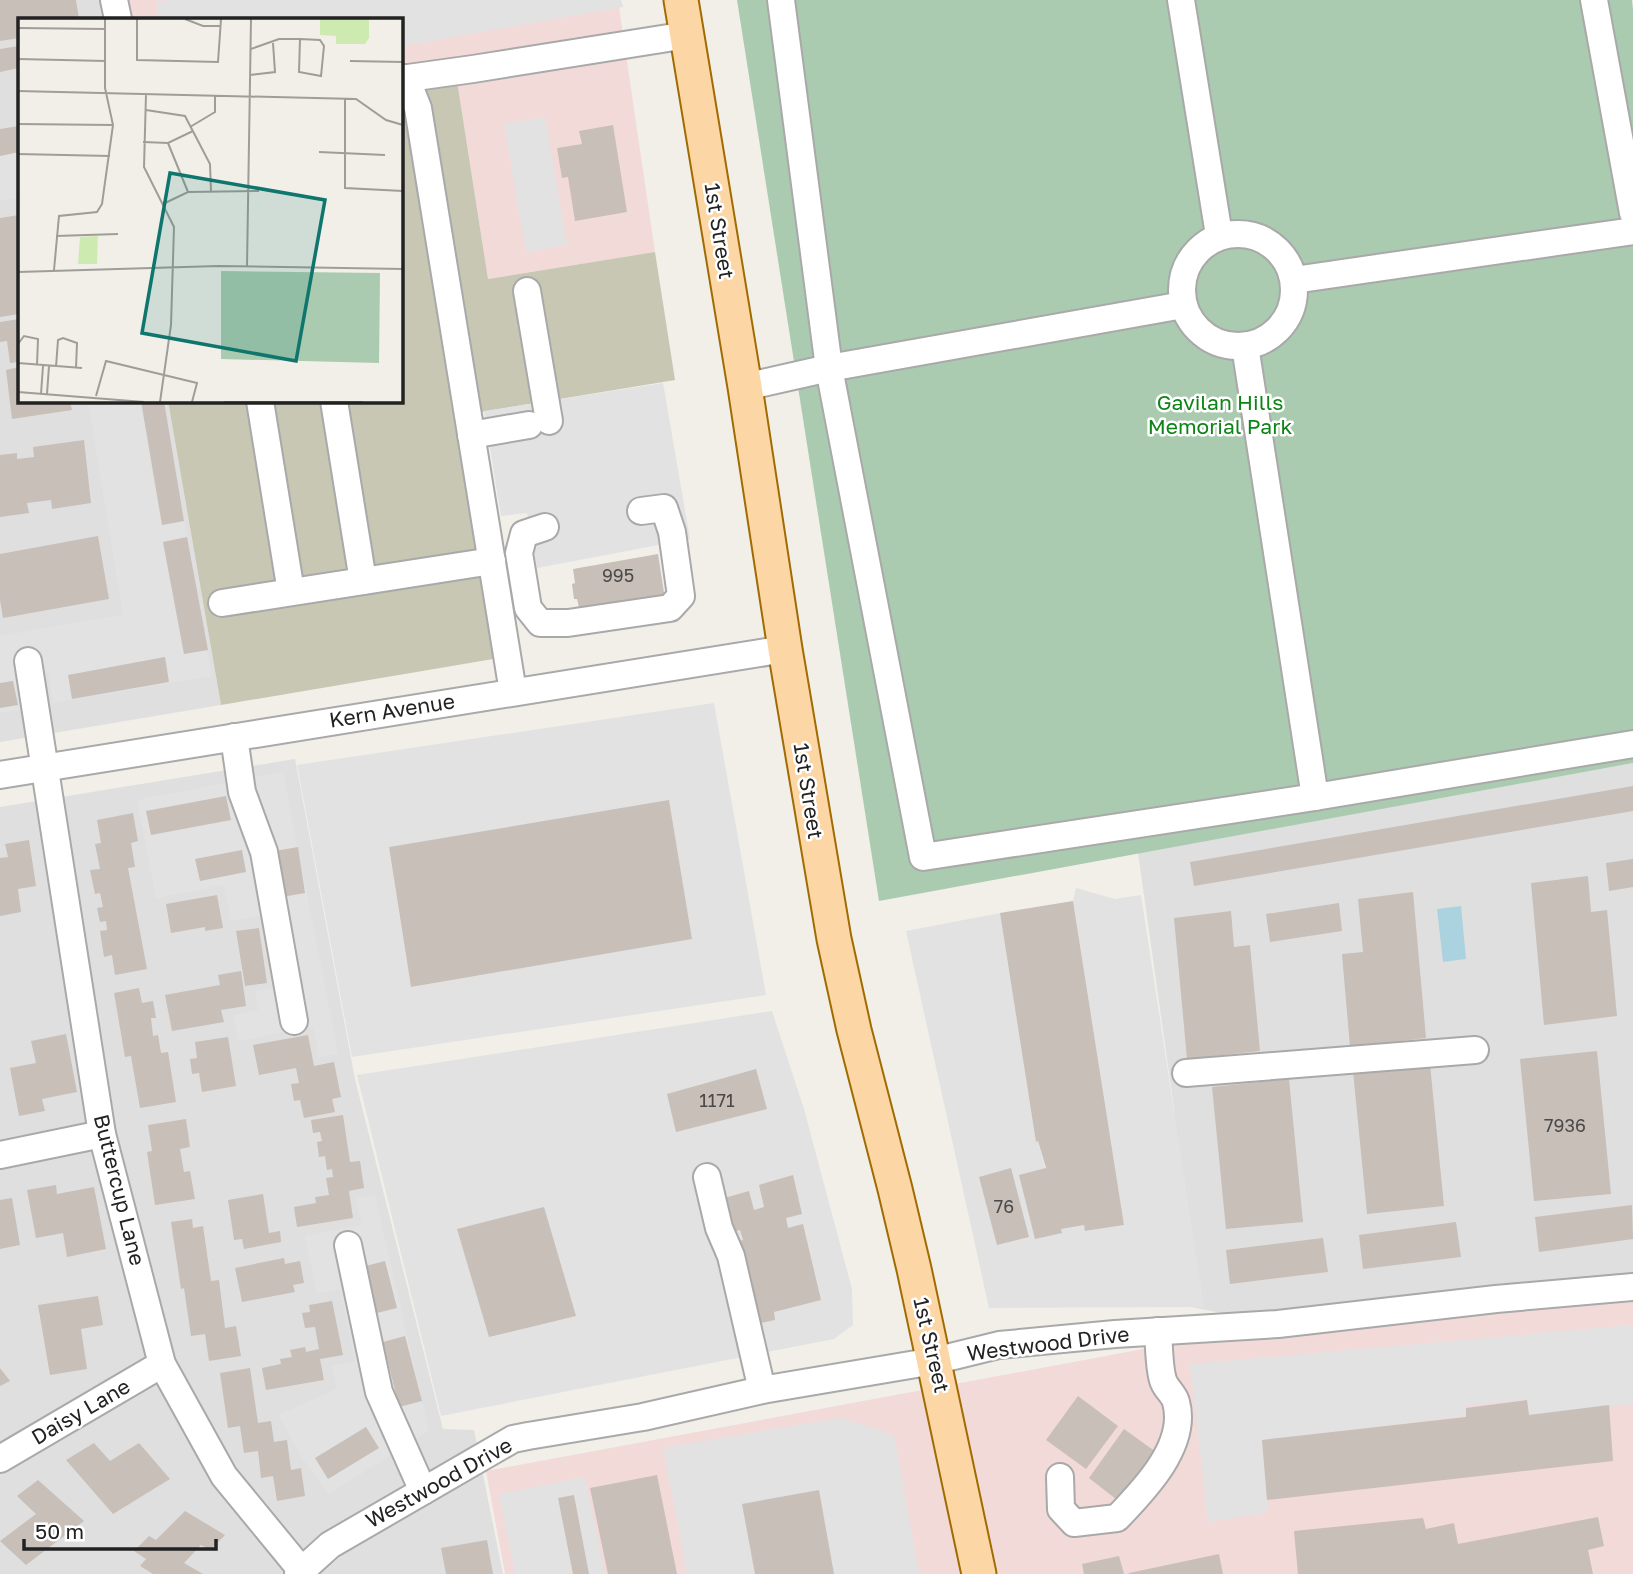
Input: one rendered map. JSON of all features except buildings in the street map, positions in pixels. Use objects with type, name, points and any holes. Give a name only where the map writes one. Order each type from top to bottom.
[{"type":"main road","name":"1st Street","points":[[681,0],[834,939],[854,1030],[895,1189],[979,1574]]},
{"type":"street","points":[[114,0],[118,18]]},
{"type":"street","points":[[781,0],[830,368],[923,857],[1315,797],[1633,744]]},
{"type":"street","points":[[1181,0],[1219,235]]},
{"type":"street","points":[[1594,0],[1633,213]]},
{"type":"street","points":[[513,692],[471,435],[413,156],[418,108],[403,78],[687,35]]},
{"type":"street","points":[[1294,280],[1633,231]]},
{"type":"street","points":[[1239,232],[1258,236],[1275,247],[1287,262],[1294,280],[1294,300],[1287,318],[1275,333],[1257,344],[1226,345],[1208,338],[1193,324],[1183,305],[1181,285],[1186,266],[1197,250],[1219,235],[1239,232]]},
{"type":"street","points":[[471,435],[539,423],[527,291]]},
{"type":"street","points":[[744,387],[830,368],[1183,305]]},
{"type":"street","points":[[1245,346],[1315,797]]},
{"type":"street","points":[[260,402],[291,592]]},
{"type":"street","points":[[334,402],[363,581]]},
{"type":"street","points":[[545,527],[524,534],[519,553],[527,608],[540,623],[568,623],[670,608],[681,596],[672,532],[664,508],[641,511]]},
{"type":"street","points":[[222,603],[492,561]]},
{"type":"street","name":"Kern Avenue","points":[[0,775],[785,649]]},
{"type":"street","name":"Buttercup Lane","points":[[28,661],[102,1134],[162,1364],[224,1476],[300,1572]]},
{"type":"street","points":[[234,737],[242,792],[264,852],[294,1021]]},
{"type":"street","points":[[1186,1073],[1475,1050]]},
{"type":"street","points":[[0,1155],[102,1134]]},
{"type":"street","points":[[707,1177],[719,1228],[731,1256],[762,1390]]},
{"type":"street","points":[[348,1245],[379,1392],[423,1491]]},
{"type":"street","name":"Westwood Drive","points":[[300,1572],[331,1545],[513,1440],[655,1414],[762,1390],[934,1361],[999,1345],[1278,1324],[1496,1299],[1633,1287]]},
{"type":"street","points":[[1060,1477],[1061,1509],[1074,1523],[1117,1518],[1138,1496],[1165,1459],[1175,1438],[1178,1423],[1176,1401],[1163,1380],[1158,1331]]},
{"type":"street","name":"Daisy Lane","points":[[0,1459],[162,1364]]},
{"type":"shaded area","points":[[0,0],[102,0],[105,18],[18,18],[18,402],[168,402],[221,705],[0,742]]},
{"type":"shaded area","points":[[102,0],[618,0],[655,252],[488,279],[457,82],[402,86],[402,18],[105,18]]},
{"type":"shaded area","points":[[621,0],[623,7],[402,46],[402,18],[159,18],[156,2]]},
{"type":"shaded area","points":[[457,81],[488,279],[655,252],[675,380],[463,415],[505,657],[221,705],[168,402],[402,402],[402,86]]},
{"type":"shaded area","points":[[545,117],[567,245],[526,252],[504,124]]},
{"type":"shaded area","points":[[18,130],[18,198],[0,201],[0,133]]},
{"type":"shaded area","points":[[663,383],[690,539],[537,568],[527,513],[501,516],[484,411]]},
{"type":"shaded area","points":[[88,402],[163,402],[212,676],[53,703],[48,673],[20,678],[24,709],[0,713],[0,636],[123,615]]},
{"type":"shaded area","points":[[714,703],[766,995],[352,1057],[297,765]],"holes":[[[669,801],[692,939],[411,987],[389,847]]]},
{"type":"shaded area","points":[[295,759],[355,1079],[443,1429],[474,1430],[503,1574],[0,1574],[0,807]]},
{"type":"shaded area","points":[[1633,763],[1633,1288],[1278,1324],[1191,1307],[1174,1108],[1138,853]]},
{"type":"shaded area","points":[[283,772],[338,1053],[319,1057],[313,1027],[238,1041],[233,1015],[258,1010],[255,992],[277,987],[263,915],[231,921],[224,885],[156,898],[137,800]]},
{"type":"shaded area","points":[[1076,888],[1115,899],[1141,895],[1204,1307],[989,1308],[906,931],[1000,913],[1036,1141],[1061,1228],[1084,1225],[1086,1231],[1124,1225],[1073,901]]},
{"type":"shaded area","points":[[772,1011],[804,1109],[852,1289],[853,1325],[834,1339],[441,1416],[357,1075]]},
{"type":"shaded area","points":[[375,1195],[429,1431],[329,1494],[302,1458],[278,1415],[337,1389],[331,1366],[355,1362],[340,1289],[317,1293],[305,1236],[362,1225],[356,1198]]},
{"type":"shaded area","points":[[1633,1288],[1633,1574],[505,1574],[486,1471],[1278,1324]]},
{"type":"shaded area","points":[[1633,1325],[1633,1404],[1529,1415],[1528,1399],[1465,1406],[1465,1416],[1262,1440],[1268,1512],[1208,1522],[1190,1364]]},
{"type":"shaded area","points":[[841,1418],[894,1435],[919,1574],[687,1574],[663,1448]]},
{"type":"shaded area","points":[[585,1477],[605,1574],[515,1574],[499,1494]]},
{"type":"green space","name":"Gavilan Hills Memorial Park","points":[[737,0],[1632,0],[1633,763],[879,901]]},
{"type":"water","points":[[1461,906],[1466,959],[1443,962],[1437,909]]}]
